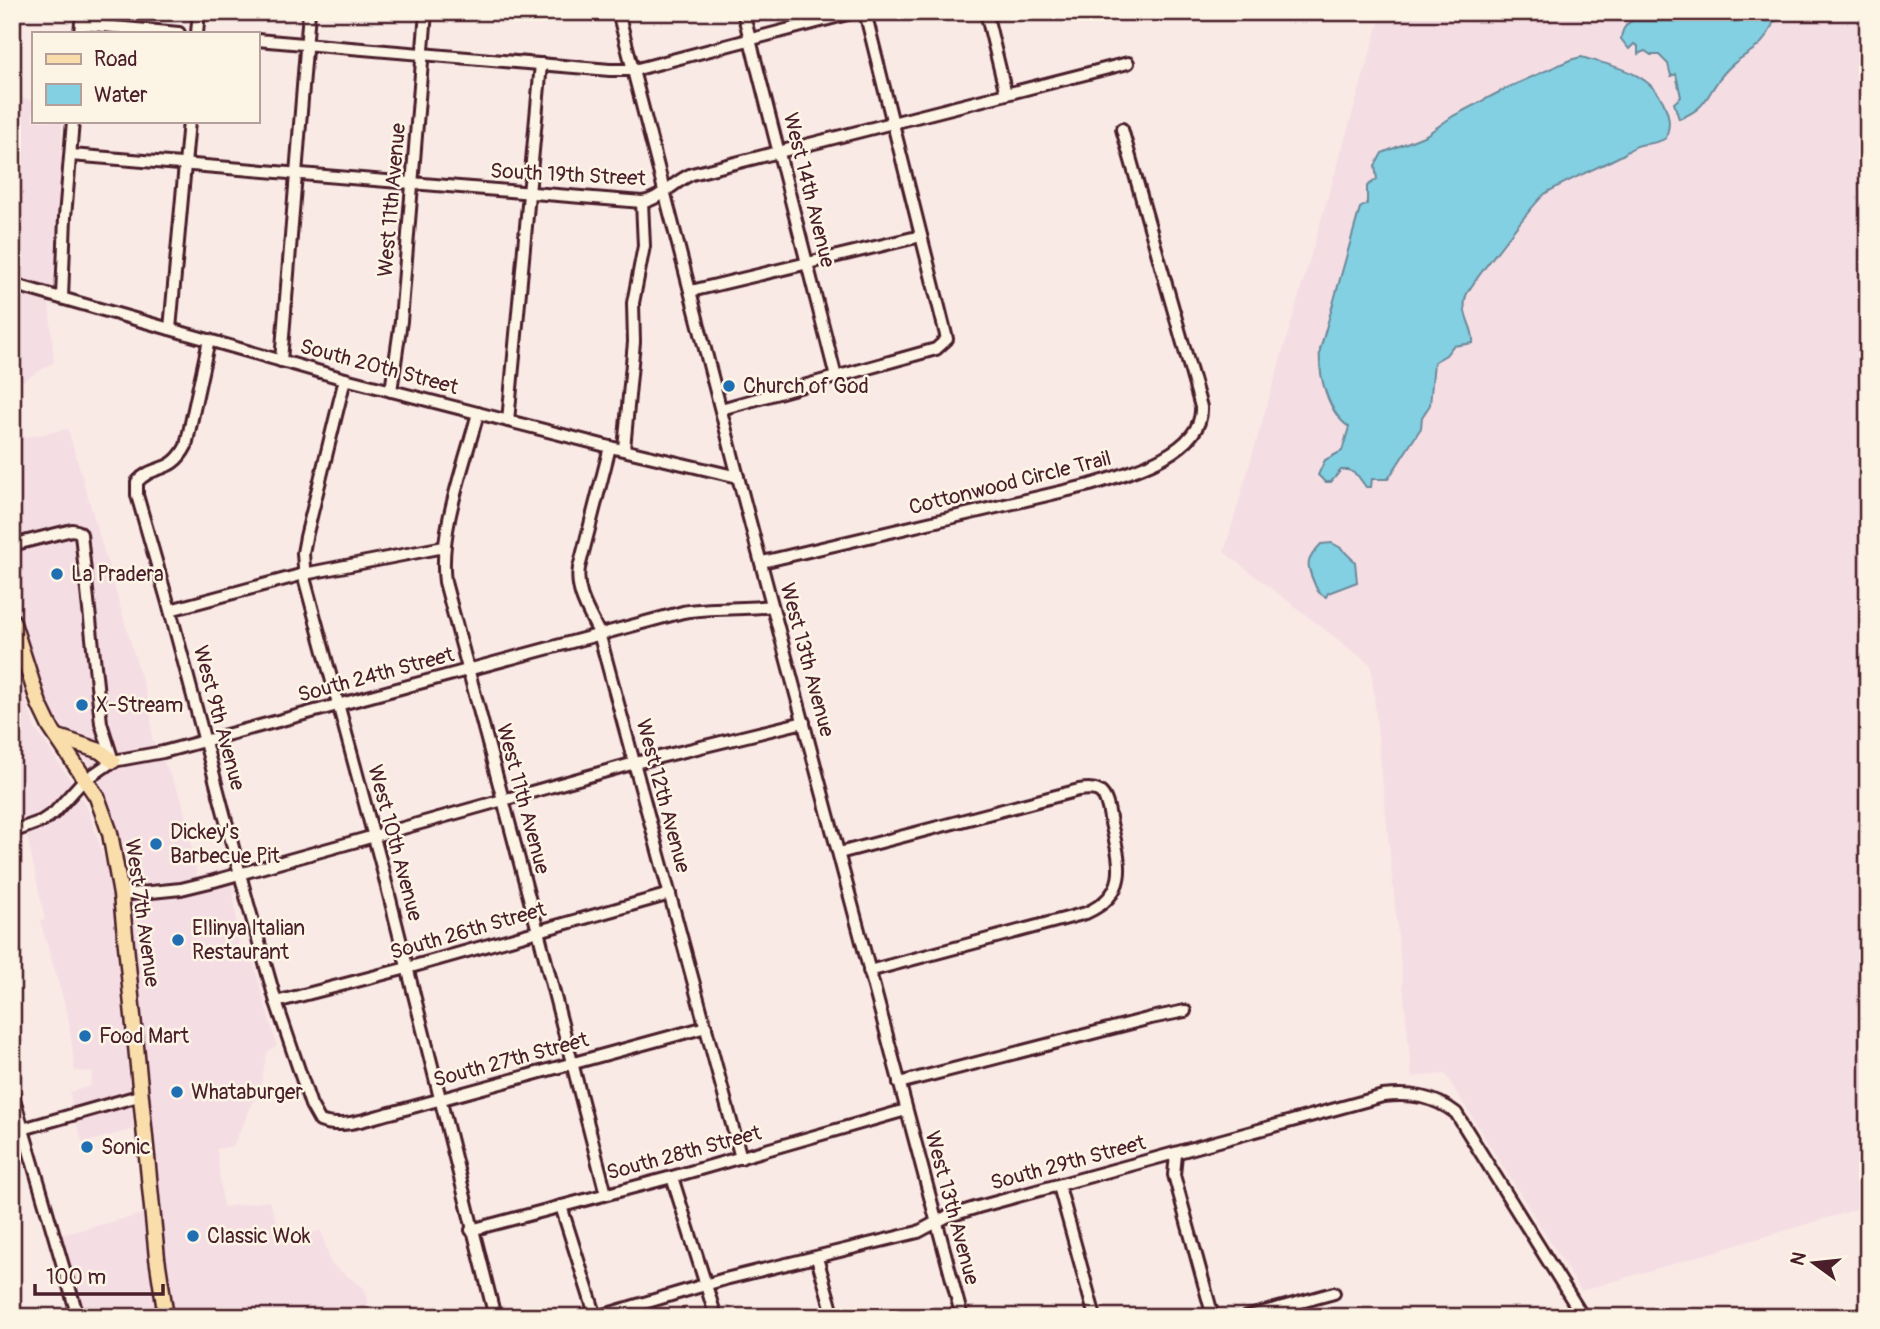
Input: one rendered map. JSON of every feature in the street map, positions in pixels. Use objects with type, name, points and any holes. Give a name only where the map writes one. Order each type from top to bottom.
[{"type":"main road","name":"West 7th Avenue","points":[[12,620],[17,655],[39,704],[97,797],[110,832],[121,895],[157,1258],[166,1317]]},
{"type":"main road","points":[[58,737],[100,751],[113,761]]},
{"type":"street","points":[[197,32],[199,12]]},
{"type":"street","points":[[281,361],[309,12]]},
{"type":"street","name":"West 11th Avenue","points":[[391,391],[401,321],[426,12]]},
{"type":"street","name":"West 13th Avenue","points":[[618,12],[772,606],[962,1317]]},
{"type":"street","name":"West 14th Avenue","points":[[743,12],[836,377]]},
{"type":"street","points":[[259,40],[634,70],[855,12]]},
{"type":"street","points":[[721,409],[936,349],[943,344],[947,334],[865,12]]},
{"type":"street","points":[[986,12],[1006,94]]},
{"type":"street","points":[[81,23],[170,32]]},
{"type":"street","name":"South 19th Street","points":[[71,155],[642,202],[650,201],[679,179],[692,174],[1128,63]]},
{"type":"street","points":[[508,421],[541,64]]},
{"type":"street","points":[[62,298],[73,122]]},
{"type":"street","points":[[170,329],[189,122]]},
{"type":"street","name":"Cottonwood Circle Trail","points":[[762,562],[1090,485],[1163,457],[1181,447],[1193,435],[1201,418],[1200,407],[1122,129]]},
{"type":"street","points":[[624,449],[634,342],[633,303],[644,246],[642,202]]},
{"type":"street","points":[[691,292],[921,236]]},
{"type":"street","name":"South 20th Street","points":[[12,284],[345,379],[738,477]]},
{"type":"street","name":"West 9th Avenue","points":[[209,340],[186,446],[175,462],[141,477],[136,488],[276,1002],[311,1105],[320,1121],[326,1124]]},
{"type":"street","name":"West 10th Avenue","points":[[345,379],[306,537],[304,574],[495,1317]]},
{"type":"street","name":"West 11th Avenue","points":[[478,413],[444,547],[444,582],[504,800],[606,1194]]},
{"type":"street","name":"West 12th Avenue","points":[[610,447],[577,579],[579,591],[599,633],[741,1158]]},
{"type":"street","points":[[12,545],[62,532],[77,531],[83,539],[101,723],[113,761]]},
{"type":"street","points":[[170,610],[304,574],[444,547]]},
{"type":"street","name":"South 24th Street","points":[[12,832],[42,821],[54,813],[86,779],[113,761],[163,752],[468,671],[599,633],[704,609],[772,606]]},
{"type":"street","points":[[121,895],[181,889],[374,838],[635,763],[804,722]]},
{"type":"street","points":[[839,853],[1079,790],[1096,790],[1105,798],[1121,866],[1116,888],[1109,899],[1097,909],[869,971]]},
{"type":"street","name":"South 26th Street","points":[[276,1002],[670,894]]},
{"type":"street","points":[[899,1083],[1185,1011]]},
{"type":"street","name":"South 27th Street","points":[[326,1124],[343,1124],[440,1100],[706,1027]]},
{"type":"street","points":[[12,1092],[17,1131],[78,1317]]},
{"type":"street","points":[[17,1131],[142,1095]]},
{"type":"street","name":"South 29th Street","points":[[596,1317],[707,1285],[918,1232],[946,1217],[978,1207],[1389,1096],[1416,1096],[1439,1101],[1456,1113],[1583,1317]]},
{"type":"street","name":"South 28th Street","points":[[471,1230],[673,1177],[906,1110]]},
{"type":"street","points":[[1176,1154],[1174,1175],[1213,1317]]},
{"type":"street","points":[[673,1177],[716,1317]]},
{"type":"street","points":[[1059,1186],[1095,1317]]},
{"type":"street","points":[[561,1206],[596,1317]]},
{"type":"street","points":[[817,1258],[834,1317]]},
{"type":"street","points":[[1246,1317],[1334,1293]]},
{"type":"shaded area","points":[[1382,12],[1868,12],[1868,1206],[1581,1291],[1445,1074],[1412,1077],[1371,665],[1224,552]]},
{"type":"shaded area","points":[[12,96],[32,101],[32,122],[62,122],[58,282],[55,290],[49,291],[12,281]]},
{"type":"shaded area","points":[[12,292],[49,303],[54,362],[12,388]]},
{"type":"shaded area","points":[[12,404],[23,438],[68,429],[151,711],[152,739],[158,750],[113,756],[91,768],[69,739],[50,706],[30,659],[12,592]]},
{"type":"shaded area","points":[[12,656],[35,728],[72,782],[68,791],[50,811],[12,827]]},
{"type":"shaded area","points":[[162,758],[182,800],[197,876],[231,867],[240,954],[251,954],[277,1046],[267,1052],[260,1088],[233,1146],[217,1149],[223,1207],[269,1201],[283,1239],[321,1231],[331,1264],[364,1288],[371,1317],[174,1317],[163,1245],[123,846],[97,776],[116,765]]},
{"type":"shaded area","points":[[79,796],[85,803],[109,875],[134,1129],[83,1143],[72,1110],[70,1092],[90,1086],[93,1072],[75,1071],[68,1015],[40,921],[45,920],[27,835],[54,820]]},
{"type":"shaded area","points":[[142,1214],[156,1317],[81,1317],[57,1236]]},
{"type":"water","points":[[1652,12],[1791,12],[1785,18],[1774,21],[1764,40],[1725,72],[1697,110],[1679,119],[1674,103],[1681,97],[1676,74],[1671,76],[1668,64],[1659,55],[1651,55],[1645,51],[1638,54],[1638,46],[1634,44],[1629,49],[1621,39],[1627,24]]},
{"type":"water","points":[[1581,57],[1630,72],[1650,85],[1667,110],[1669,122],[1666,138],[1630,149],[1546,193],[1540,199],[1490,261],[1466,296],[1465,310],[1473,343],[1453,346],[1446,355],[1434,362],[1430,405],[1422,417],[1421,428],[1388,479],[1372,479],[1371,487],[1366,487],[1358,476],[1349,470],[1341,470],[1331,482],[1325,482],[1318,475],[1325,460],[1342,451],[1349,427],[1335,413],[1326,393],[1320,350],[1360,208],[1367,204],[1367,186],[1377,179],[1375,166],[1382,153],[1426,135],[1453,116],[1507,88]]},
{"type":"water","points":[[1332,543],[1355,562],[1357,582],[1328,593],[1326,597],[1317,589],[1309,563],[1321,544]]},
{"type":"place","name":"Church of God","points":[[729,386]]},
{"type":"place","name":"La Pradera","points":[[57,574]]},
{"type":"place","name":"X-Stream","points":[[82,705]]},
{"type":"place","name":"Dickey's Barbecue Pit","points":[[156,844]]},
{"type":"place","name":"Ellinya Italian Restaurant","points":[[178,940]]},
{"type":"place","name":"Food Mart","points":[[85,1036]]},
{"type":"place","name":"Whataburger","points":[[177,1092]]},
{"type":"place","name":"Sonic","points":[[87,1147]]},
{"type":"place","name":"Classic Wok","points":[[193,1236]]}]
